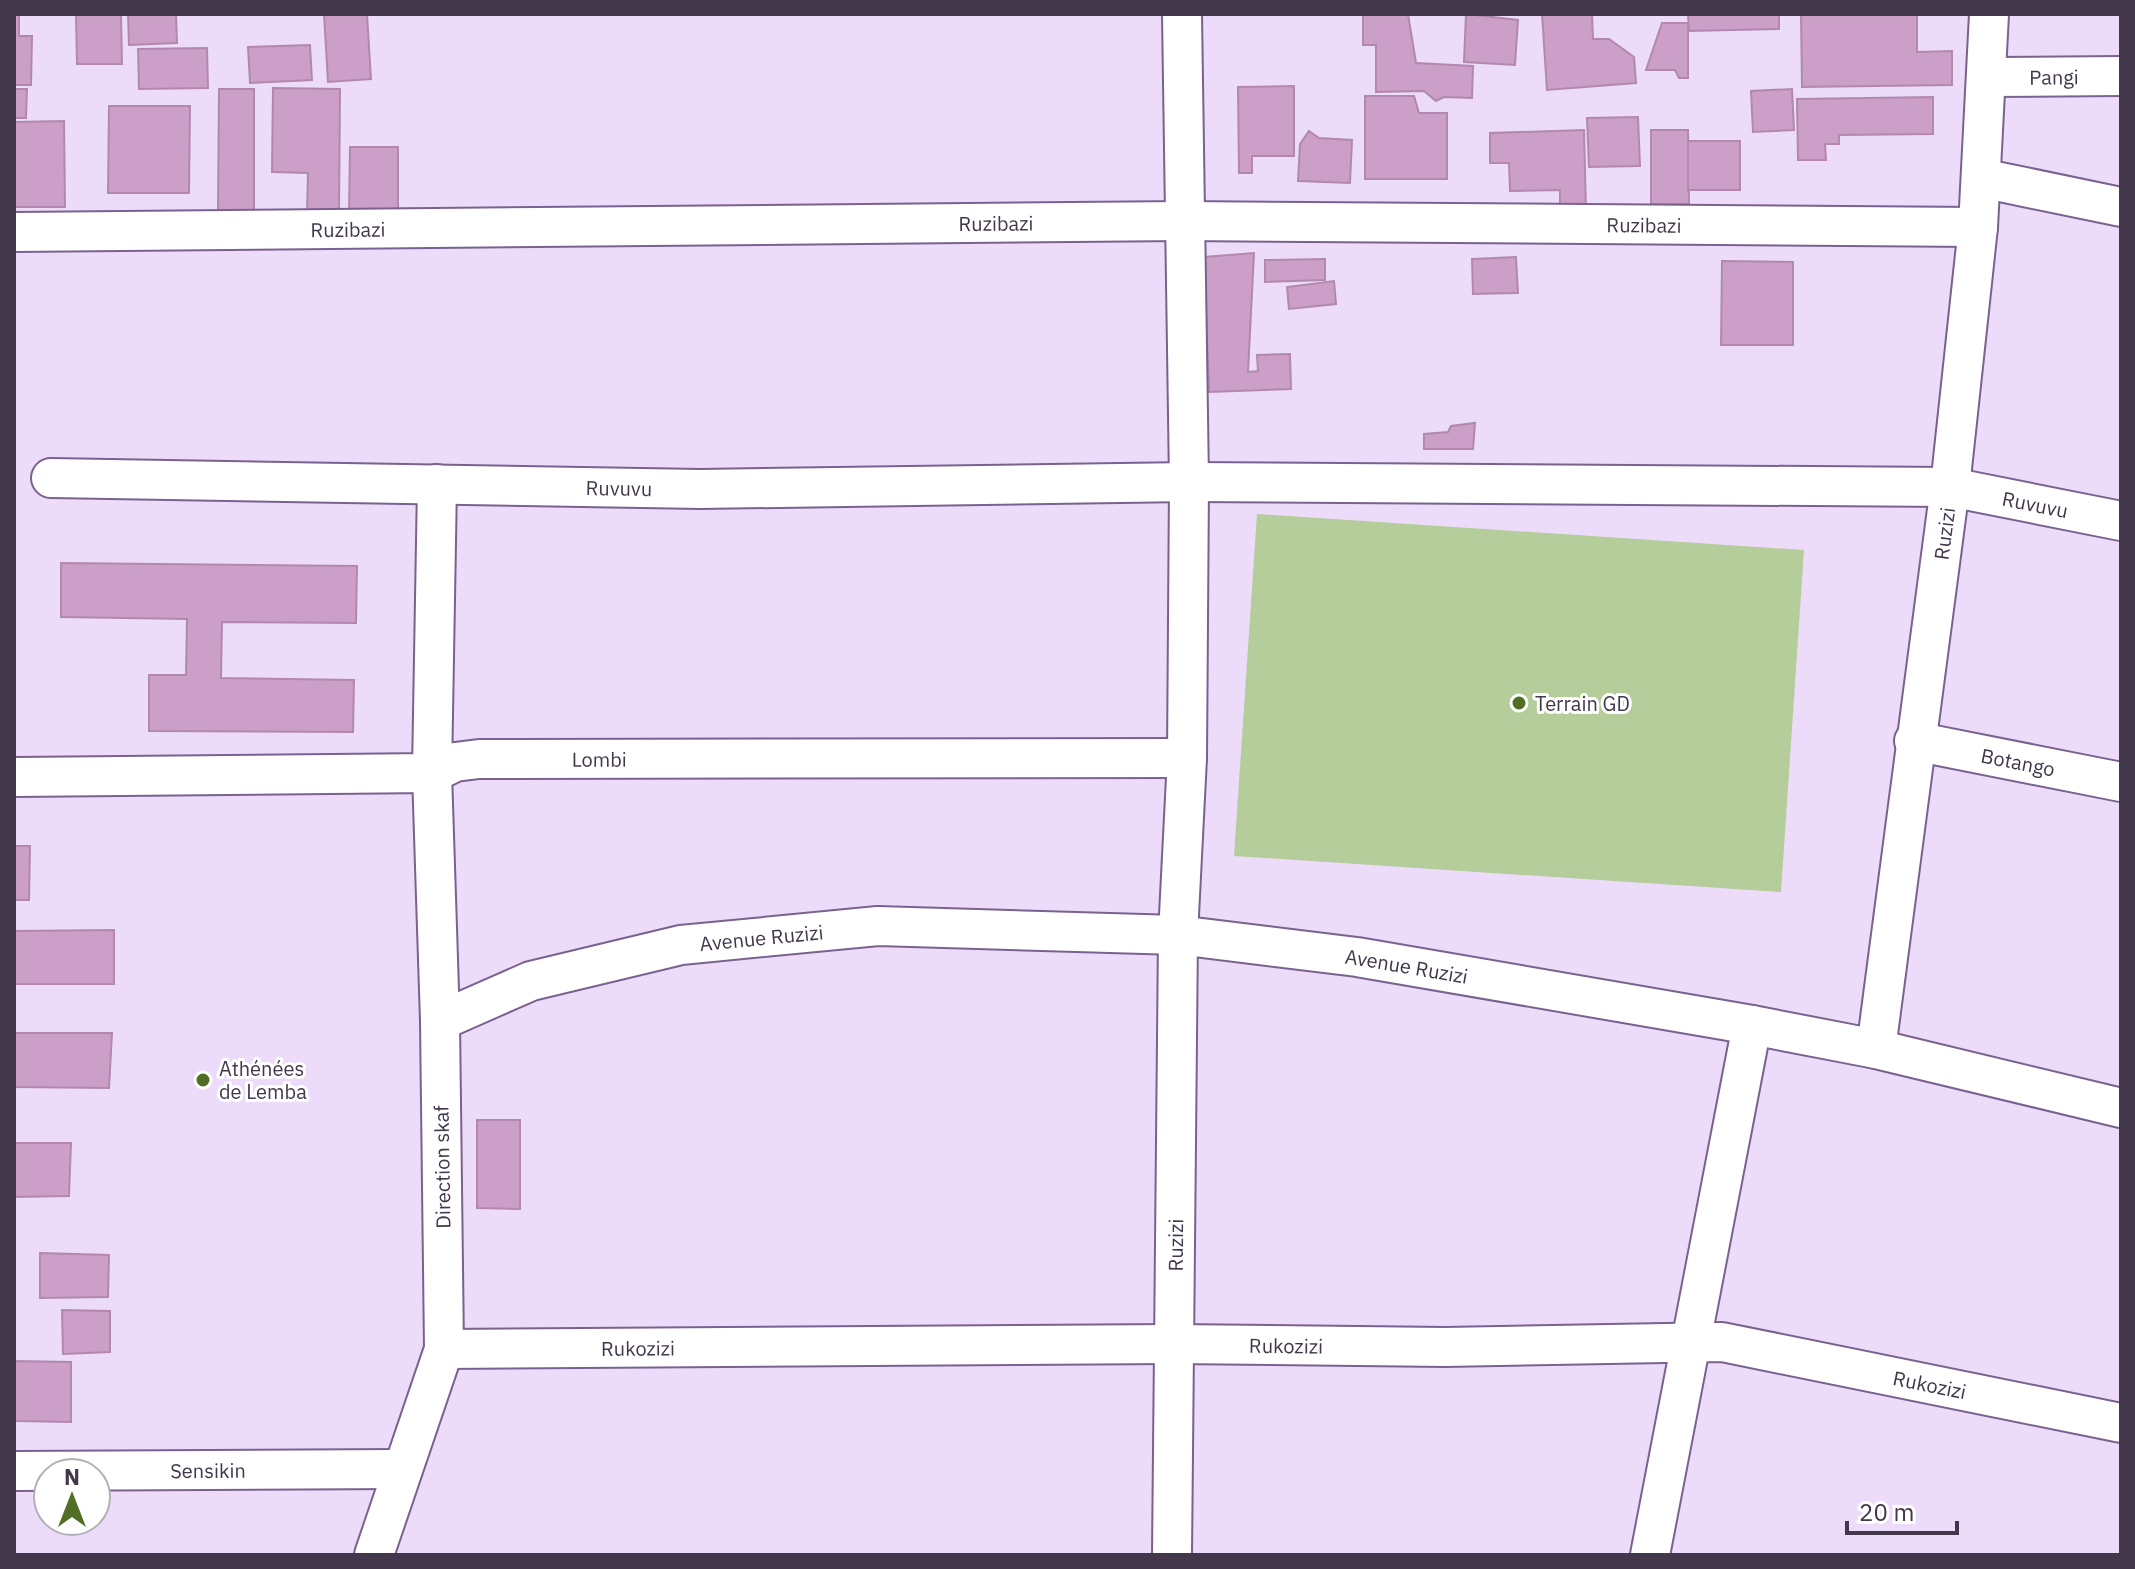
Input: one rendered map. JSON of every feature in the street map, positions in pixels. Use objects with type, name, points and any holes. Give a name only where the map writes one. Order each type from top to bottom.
[{"type":"street","name":"Ruzizi","points":[[1172,1555],[1178,935],[1187,758],[1189,482],[1182,14]]},
{"type":"street","name":"Ruzizi","points":[[1876,1049],[1914,741],[1950,487],[1978,227],[1989,14]]},
{"type":"street","name":"Pangi","points":[[1988,77],[2121,76]]},
{"type":"street","points":[[1981,178],[2121,207]]},
{"type":"street","name":"Ruzibazi","points":[[14,232],[1183,221],[1978,227]]},
{"type":"street","name":"Ruvuvu","points":[[51,478],[732,489],[1189,482],[1950,487],[2121,521]]},
{"type":"street","name":"Direction skaf","points":[[374,1555],[444,1349],[440,1021],[432,773],[437,484]]},
{"type":"street","name":"Botango","points":[[1914,741],[2121,782]]},
{"type":"street","name":"Lombi","points":[[14,777],[432,773],[455,762],[479,759],[1187,758]]},
{"type":"street","name":"Avenue Ruzizi","points":[[440,1021],[531,981],[681,945],[878,926],[1178,935],[1357,957],[1752,1025],[1876,1049],[2121,1108]]},
{"type":"street","points":[[1650,1555],[1752,1025]]},
{"type":"street","name":"Rukozizi","points":[[444,1349],[1173,1344],[1445,1347],[1722,1342],[2121,1423]]},
{"type":"street","name":"Sensikin","points":[[14,1471],[401,1469]]},
{"type":"green space","name":"Terrain GD","points":[[1257,514],[1804,550],[1781,892],[1234,856]]},
{"type":"building","points":[[14,14],[19,14],[19,36],[32,36],[31,85],[14,85]]},
{"type":"building","points":[[76,14],[121,14],[122,64],[77,64]]},
{"type":"building","points":[[128,14],[176,14],[177,43],[129,45]]},
{"type":"building","points":[[324,14],[367,14],[371,79],[328,82]]},
{"type":"building","points":[[1363,14],[1408,14],[1416,63],[1473,66],[1472,98],[1444,97],[1436,101],[1424,91],[1376,92],[1376,45],[1363,45]]},
{"type":"building","points":[[1466,14],[1518,20],[1515,65],[1464,62]]},
{"type":"building","points":[[1542,14],[1592,14],[1593,39],[1609,39],[1634,57],[1636,83],[1547,90]]},
{"type":"building","points":[[1688,14],[1779,14],[1779,29],[1689,31]]},
{"type":"building","points":[[1801,14],[1917,14],[1917,52],[1952,51],[1952,85],[1802,87]]},
{"type":"building","points":[[1662,23],[1688,23],[1688,78],[1679,78],[1675,70],[1646,70]]},
{"type":"building","points":[[310,45],[312,80],[250,83],[248,47]]},
{"type":"building","points":[[207,48],[208,88],[139,89],[138,49]]},
{"type":"building","points":[[1294,86],[1294,156],[1252,156],[1252,173],[1239,173],[1238,87]]},
{"type":"building","points":[[273,88],[340,89],[339,212],[307,212],[308,173],[272,172]]},
{"type":"building","points":[[14,89],[27,89],[26,118],[14,118]]},
{"type":"building","points":[[219,89],[254,89],[254,210],[218,210]]},
{"type":"building","points":[[1792,89],[1794,130],[1753,132],[1751,91]]},
{"type":"building","points":[[1365,96],[1414,96],[1419,113],[1447,113],[1447,179],[1365,179]]},
{"type":"building","points":[[1933,97],[1933,134],[1839,135],[1839,144],[1825,144],[1826,160],[1798,160],[1797,99]]},
{"type":"building","points":[[109,106],[190,106],[189,193],[108,193]]},
{"type":"building","points":[[1638,117],[1640,166],[1589,167],[1587,118]]},
{"type":"building","points":[[64,121],[65,207],[14,207],[14,122]]},
{"type":"building","points":[[1584,130],[1586,212],[1560,213],[1560,190],[1510,191],[1509,163],[1490,163],[1490,133]]},
{"type":"building","points":[[1651,130],[1688,130],[1689,204],[1651,204]]},
{"type":"building","points":[[1309,131],[1319,138],[1352,140],[1350,183],[1298,181],[1300,144]]},
{"type":"building","points":[[1688,141],[1740,141],[1740,190],[1688,190]]},
{"type":"building","points":[[350,147],[398,147],[398,215],[349,214]]},
{"type":"building","points":[[1254,253],[1248,372],[1258,371],[1257,355],[1290,354],[1291,389],[1209,392],[1204,257]]},
{"type":"building","points":[[1516,257],[1518,293],[1473,294],[1472,259]]},
{"type":"building","points":[[1325,259],[1325,280],[1265,282],[1265,260]]},
{"type":"building","points":[[1722,261],[1793,262],[1793,345],[1721,345]]},
{"type":"building","points":[[1334,281],[1336,304],[1289,309],[1287,287]]},
{"type":"building","points":[[1475,423],[1473,449],[1424,449],[1424,434],[1448,432],[1451,426]]},
{"type":"building","points":[[61,563],[357,566],[356,623],[222,622],[221,678],[354,680],[353,732],[149,731],[149,675],[186,675],[187,619],[61,617]]},
{"type":"building","points":[[14,846],[30,846],[29,900],[14,900]]},
{"type":"building","points":[[114,930],[114,984],[14,984],[14,931]]},
{"type":"building","points":[[14,1033],[112,1033],[109,1088],[14,1087]]},
{"type":"building","points":[[477,1120],[520,1120],[520,1209],[477,1208]]},
{"type":"building","points":[[14,1143],[71,1143],[69,1196],[14,1197]]},
{"type":"building","points":[[40,1253],[109,1255],[108,1297],[40,1298]]},
{"type":"building","points":[[62,1310],[110,1311],[110,1352],[63,1354]]},
{"type":"building","points":[[14,1361],[71,1362],[71,1422],[14,1421]]},
{"type":"place","name":"Terrain GD","points":[[1519,703]]},
{"type":"place","name":"Athénées de Lemba","points":[[203,1080]]}]
